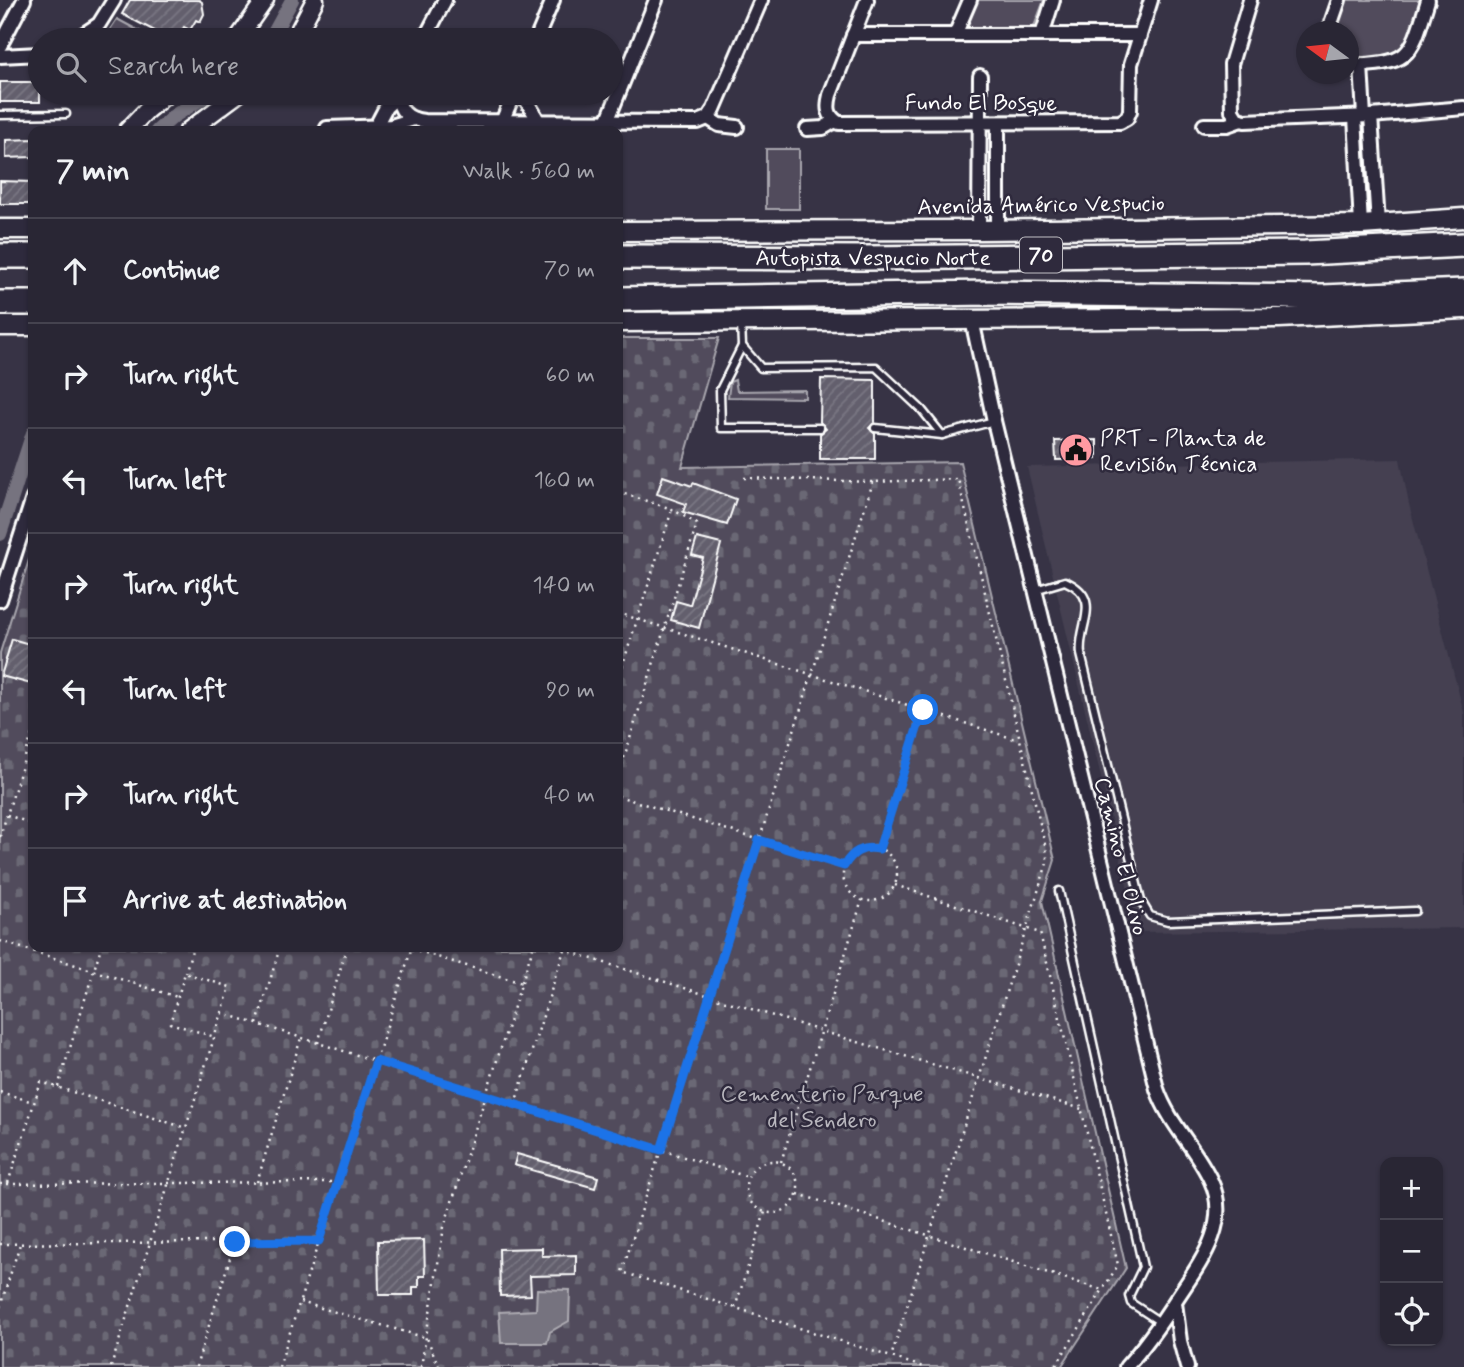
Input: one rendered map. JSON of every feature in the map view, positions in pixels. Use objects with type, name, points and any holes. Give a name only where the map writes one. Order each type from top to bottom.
[{"type":"highway","name":"Autopista Vespucio Norte","points":[[623,257],[865,258],[1305,253],[1464,245]]},
{"type":"highway","points":[[0,256],[28,256]]},
{"type":"highway","name":"Autopista Vespucio Norte","points":[[623,299],[989,293],[1323,297],[1464,291]]},
{"type":"highway","points":[[0,303],[28,303]]},
{"type":"main road","name":"Avenida Américo Vespucio","points":[[623,231],[1370,225],[1464,218]]},
{"type":"main road","points":[[0,229],[28,229]]},
{"type":"main road","points":[[623,322],[1279,318],[1464,309]]},
{"type":"main road","points":[[0,326],[28,326]]},
{"type":"street","points":[[0,46],[24,0]]},
{"type":"street","points":[[93,28],[99,24],[114,0]]},
{"type":"street","points":[[245,28],[265,0]]},
{"type":"street","points":[[300,28],[315,0]]},
{"type":"street","points":[[430,28],[445,0]]},
{"type":"street","points":[[541,28],[553,0]]},
{"type":"street","points":[[623,82],[656,0]]},
{"type":"street","points":[[531,105],[547,125],[698,122],[708,118],[761,0]]},
{"type":"street","points":[[835,121],[828,111],[829,100],[867,0]]},
{"type":"street","points":[[955,35],[970,0]]},
{"type":"street","points":[[1042,35],[1053,0]]},
{"type":"street","points":[[853,35],[1140,35],[1151,0]]},
{"type":"street","points":[[1239,120],[1232,111],[1231,64],[1250,0]]},
{"type":"street","points":[[1332,21],[1339,0]]},
{"type":"street","points":[[1359,65],[1390,63],[1404,56],[1416,40],[1428,0]]},
{"type":"street","name":"Fundo El Bosque","points":[[807,129],[823,128],[835,121],[851,124],[1116,122],[1127,118],[1131,106],[1132,64],[1140,35]]},
{"type":"street","points":[[0,56],[28,55]]},
{"type":"street","points":[[979,230],[980,76]]},
{"type":"street","points":[[1358,84],[1364,116],[1370,225]]},
{"type":"street","points":[[132,126],[153,105]]},
{"type":"street","points":[[195,126],[223,105]]},
{"type":"street","points":[[376,126],[388,105]]},
{"type":"street","points":[[401,105],[402,111],[414,119]]},
{"type":"street","points":[[502,122],[509,105]]},
{"type":"street","points":[[607,122],[614,105]]},
{"type":"street","points":[[1204,125],[1227,125],[1239,120],[1364,116],[1464,108]]},
{"type":"street","points":[[708,118],[719,125],[737,127]]},
{"type":"street","points":[[387,126],[414,119],[502,122],[515,126]]},
{"type":"street","points":[[998,123],[998,230]]},
{"type":"street","points":[[979,173],[998,173]]},
{"type":"street","name":"Camino El Olivo","points":[[972,320],[994,421],[1157,1089],[1167,1113],[1209,1177],[1218,1200],[1217,1223],[1207,1251],[1162,1324],[1126,1367]]},
{"type":"street","points":[[0,600],[28,513]]},
{"type":"street","points":[[1174,1302],[1187,1367]]},
{"type":"lane","points":[[0,114],[66,114]]},
{"type":"lane","points":[[741,321],[742,346],[720,390],[721,428],[820,428]]},
{"type":"lane","points":[[742,346],[761,368],[876,367],[922,410],[942,435]]},
{"type":"lane","points":[[875,428],[942,435],[994,421]]},
{"type":"lane","points":[[1035,590],[1065,581],[1077,588],[1085,600],[1088,616],[1081,639],[1081,654],[1140,901],[1150,916],[1168,921],[1415,912]]},
{"type":"lane","points":[[1059,891],[1143,1267],[1129,1296],[1131,1303],[1162,1324]]},
{"type":"path","points":[[744,478],[873,482],[958,479],[1047,853],[1047,863],[891,1357]]},
{"type":"path","points":[[873,482],[622,1272],[923,1367]]},
{"type":"path","points":[[623,494],[672,509],[697,524],[623,761]]},
{"type":"path","points":[[623,665],[672,509]]},
{"type":"path","points":[[623,615],[1019,740]]},
{"type":"path","points":[[879,849],[923,710]]},
{"type":"path","points":[[0,837],[28,747]]},
{"type":"path","points":[[623,798],[844,866]]},
{"type":"path","points":[[7,816],[28,822]]},
{"type":"path","points":[[864,848],[879,849],[893,860],[897,876],[895,885],[884,897],[862,900],[847,889],[844,866],[856,852],[864,848]]},
{"type":"path","points":[[895,885],[1040,933],[1118,1265],[1055,1367]]},
{"type":"path","points":[[781,1162],[862,900]]},
{"type":"path","points":[[0,941],[28,950]]},
{"type":"path","points":[[36,952],[177,997]]},
{"type":"path","points":[[58,1087],[99,952]]},
{"type":"path","points":[[191,952],[170,1023],[215,1037]]},
{"type":"path","points":[[257,1024],[279,952]]},
{"type":"path","points":[[318,1043],[345,952]]},
{"type":"path","points":[[279,1367],[411,952]]},
{"type":"path","points":[[425,952],[522,983]]},
{"type":"path","points":[[421,1367],[444,1227],[531,952]]},
{"type":"path","points":[[515,1104],[563,952]]},
{"type":"path","points":[[576,952],[979,1080],[1083,1109]]},
{"type":"path","points":[[111,1367],[230,987],[185,973]]},
{"type":"path","points":[[222,1013],[748,1177]]},
{"type":"path","points":[[257,1182],[301,1038]]},
{"type":"path","points":[[7,1184],[40,1082],[186,1128]]},
{"type":"path","points":[[0,1092],[34,1102]]},
{"type":"path","points":[[767,1161],[781,1162],[794,1172],[798,1179],[798,1194],[795,1201],[784,1210],[778,1213],[765,1212],[750,1201],[746,1184],[748,1177],[759,1164],[767,1161]]},
{"type":"path","points":[[0,1184],[338,1182]]},
{"type":"path","points":[[798,1194],[1102,1290]]},
{"type":"path","points":[[735,1308],[765,1212]]},
{"type":"path","points":[[0,1244],[319,1241]]},
{"type":"path","points":[[196,1367],[235,1242]]},
{"type":"path","points":[[0,1307],[20,1244]]},
{"type":"path","points":[[300,1302],[426,1338],[439,1367]]},
{"type":"shaded area","points":[[1400,459],[1409,504],[1464,713],[1464,928],[1138,932],[1027,467]]},
{"type":"shaded area","points":[[537,1289],[570,1290],[569,1321],[550,1332],[547,1343],[501,1343],[499,1312],[536,1310]]},
{"type":"green space","points":[[975,0],[1044,0],[1033,29],[965,29]]},
{"type":"green space","points":[[1343,0],[1424,0],[1414,38],[1395,58],[1359,61],[1359,21],[1336,21]]},
{"type":"green space","points":[[117,19],[134,28],[111,28]]},
{"type":"green space","points":[[766,149],[799,149],[799,209],[766,209]]},
{"type":"green space","name":"Cementerio Parque del Sendero","points":[[623,338],[719,338],[682,467],[960,462],[1055,860],[1042,901],[1126,1268],[1061,1367],[0,1367],[0,653],[28,563],[28,952],[623,952]]},
{"type":"green space","points":[[735,380],[737,391],[805,390],[805,398],[728,397],[730,382]]},
{"type":"building","points":[[130,0],[199,0],[202,2],[204,14],[200,22],[196,20],[191,28],[149,28],[122,14]]},
{"type":"building","points":[[0,82],[28,82],[28,102],[0,102]]},
{"type":"building","points":[[28,139],[28,157],[6,158],[6,140]]},
{"type":"building","points":[[0,181],[28,182],[28,204],[0,204]]},
{"type":"building","points":[[821,379],[875,380],[875,422],[869,428],[875,434],[875,459],[820,459],[820,434],[826,429],[820,422]]},
{"type":"building","name":"PRT - Planta de Revisión Técnica","points":[[1097,440],[1097,459],[1056,460],[1055,441]]},
{"type":"building","points":[[663,476],[692,486],[693,483],[736,499],[727,525],[683,512],[686,504],[657,494]]},
{"type":"building","points":[[697,538],[721,544],[699,628],[671,620],[676,601],[690,605],[703,558],[692,555]]},
{"type":"building","points":[[12,639],[28,644],[28,683],[1,676]]},
{"type":"building","points":[[517,1154],[598,1177],[595,1188],[514,1165]]},
{"type":"building","points":[[424,1240],[425,1276],[419,1276],[419,1287],[413,1287],[413,1295],[379,1295],[378,1241]]},
{"type":"building","points":[[542,1248],[542,1256],[576,1255],[576,1275],[530,1276],[531,1295],[500,1296],[499,1249]]},
{"type":"waterway","points":[[277,28],[292,0]]},
{"type":"waterway","points":[[163,126],[191,105]]},
{"type":"waterway","points":[[0,534],[28,448]]},
{"type":"place","name":"PRT - Planta de Revisión Técnica","points":[[1076,450]]},
{"type":"route","points":[[235,1242],[319,1241],[376,1061],[661,1150],[759,840],[844,866],[849,857],[864,848],[879,849],[923,710]]}]
